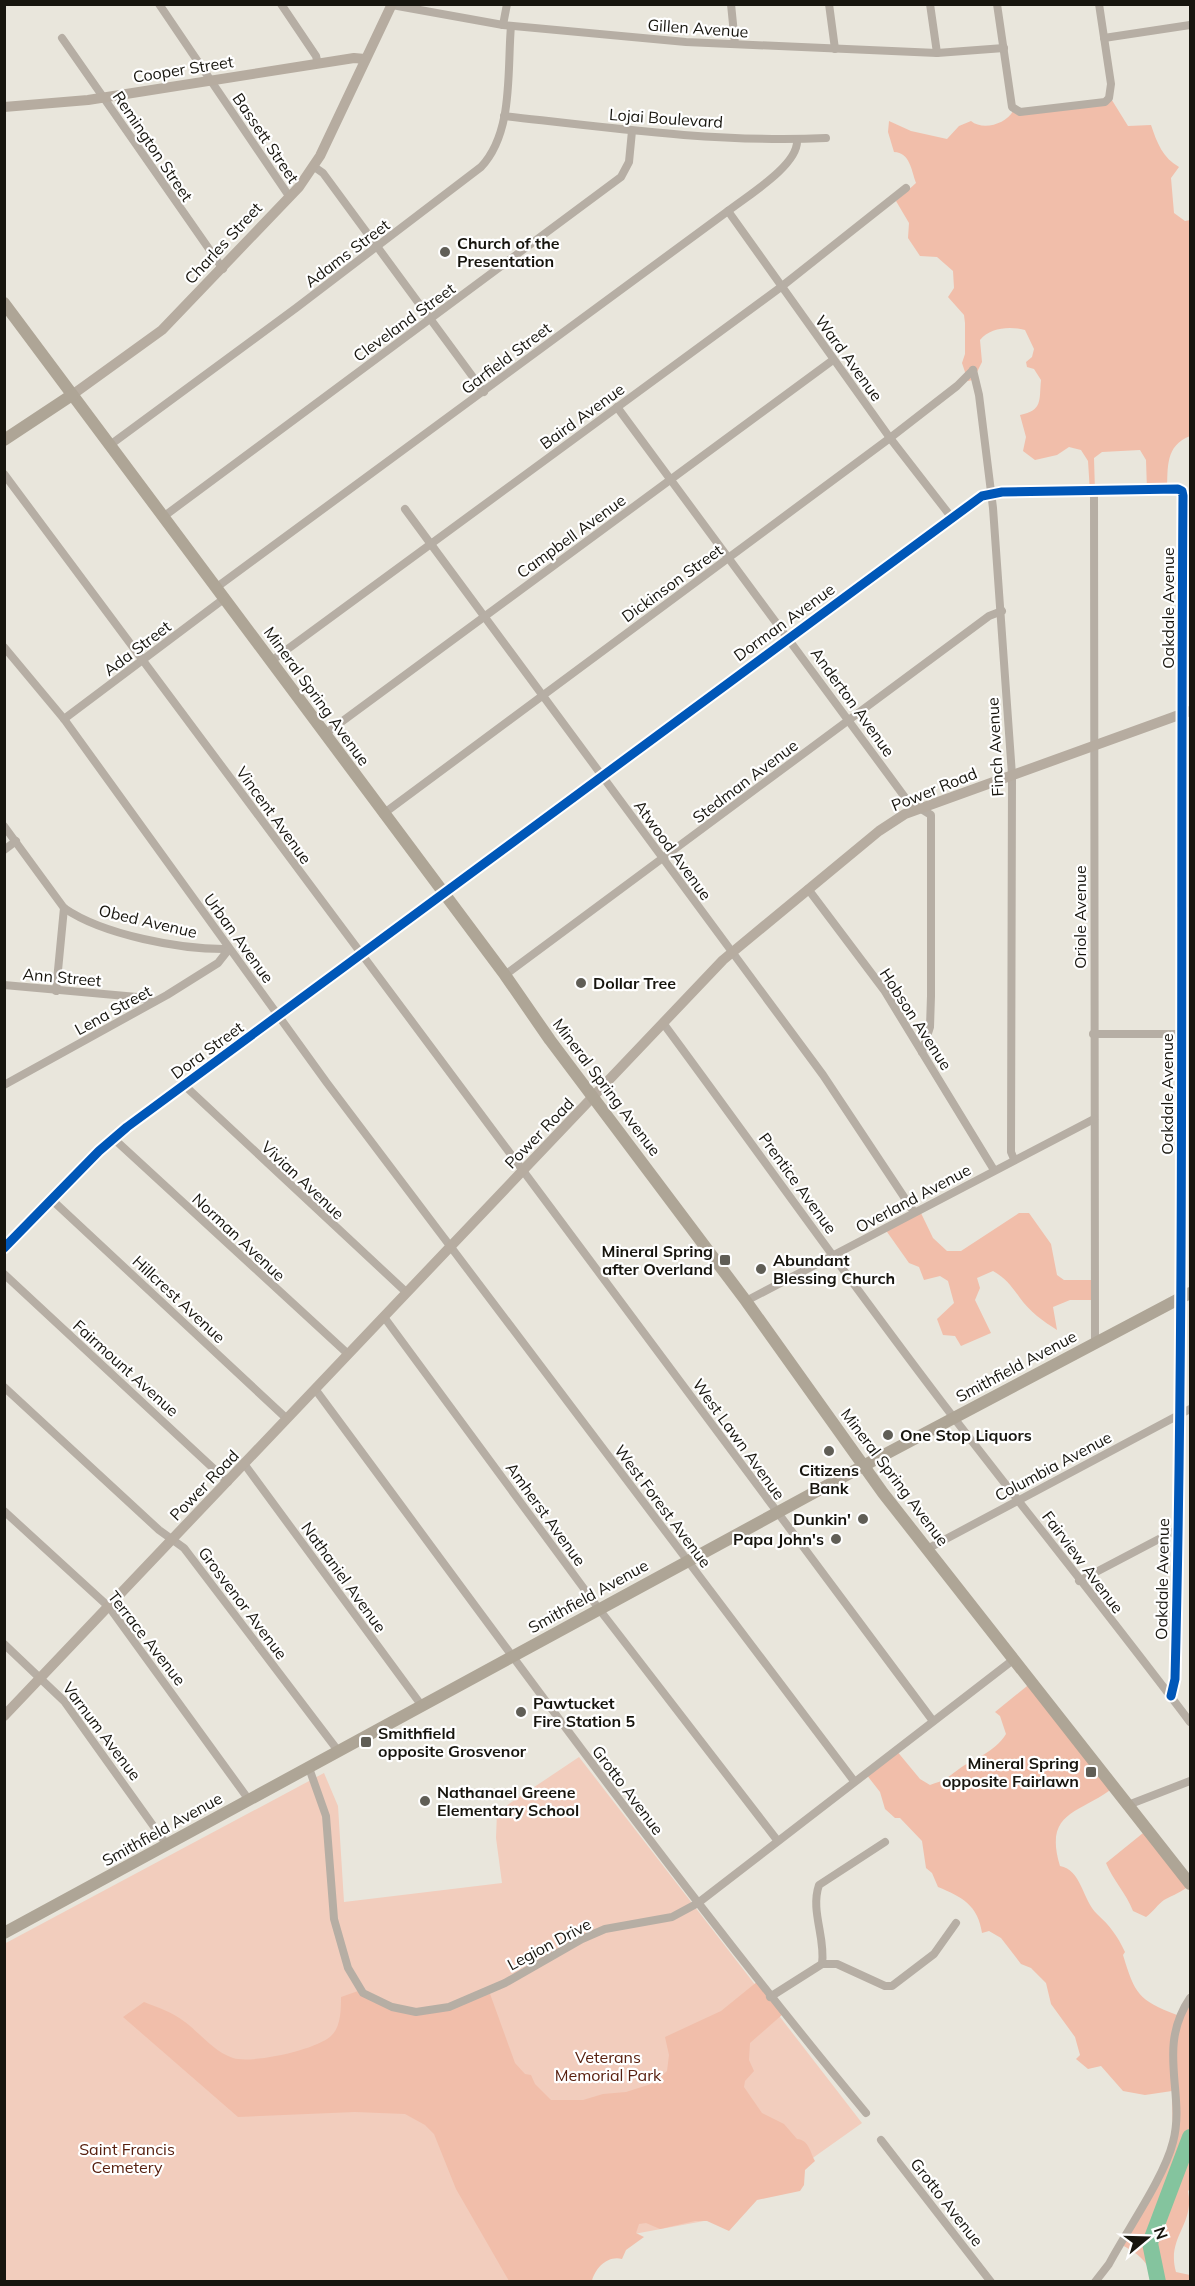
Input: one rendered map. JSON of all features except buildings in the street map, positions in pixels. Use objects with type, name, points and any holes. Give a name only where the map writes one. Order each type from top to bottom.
[{"type":"main road","name":"Charles Street","points":[[4,440],[72,395],[162,330],[223,269],[289,196],[314,166],[392,5]]},
{"type":"main road","name":"Cooper Street","points":[[4,107],[104,97],[354,58],[365,59]]},
{"type":"main road","name":"Mineral Spring Avenue","points":[[4,303],[225,597],[270,662],[746,1301],[863,1466],[1191,1884]]},
{"type":"main road","name":"Power Road","points":[[4,1716],[731,952],[879,831],[919,808],[1187,712]]},
{"type":"main road","name":"Smithfield Avenue","points":[[4,1933],[863,1466],[1186,1296]]},
{"type":"street","name":"Bassett Street","points":[[159,4],[289,196]]},
{"type":"street","points":[[281,4],[310,47],[318,64]]},
{"type":"street","name":"Adams Street","points":[[110,445],[481,167],[493,153],[504,116],[507,4]]},
{"type":"street","points":[[731,4],[735,44]]},
{"type":"street","points":[[829,4],[836,49]]},
{"type":"street","points":[[930,4],[937,53]]},
{"type":"street","points":[[997,4],[1012,107],[1020,112],[1105,102],[1109,98],[1111,84],[1099,4]]},
{"type":"street","name":"Gillen Avenue","points":[[392,5],[507,26],[735,44],[937,53],[1004,48]]},
{"type":"street","points":[[1104,39],[1191,26]]},
{"type":"street","name":"Remington Street","points":[[62,38],[223,269]]},
{"type":"street","name":"Lojai Boulevard","points":[[504,116],[632,130],[797,140],[826,138]]},
{"type":"street","name":"Cleveland Street","points":[[163,517],[621,177],[629,162],[632,130]]},
{"type":"street","name":"Garfield Street","points":[[217,587],[728,211],[790,161],[798,148],[797,140]]},
{"type":"street","points":[[314,166],[323,173],[484,392]]},
{"type":"street","name":"Baird Avenue","points":[[270,662],[781,287],[906,188]]},
{"type":"street","name":"Ward Avenue","points":[[728,211],[833,360],[952,518]]},
{"type":"street","name":"Campbell Avenue","points":[[325,734],[833,360]]},
{"type":"street","name":"Dickinson Street","points":[[383,814],[890,438],[957,387],[973,370]]},
{"type":"street","name":"Finch Avenue","points":[[973,370],[979,395],[991,493],[1002,611],[1012,775],[1010,1049],[1011,1152],[1014,1159]]},
{"type":"street","name":"Anderton Avenue","points":[[617,407],[850,720],[906,800],[930,816],[930,1027],[922,1052]]},
{"type":"street","name":"Vincent Avenue","points":[[4,474],[523,1172]]},
{"type":"street","name":"Oriole Avenue","points":[[1094,491],[1095,1343]]},
{"type":"street","name":"Dorman Avenue","points":[[443,893],[982,496],[991,493],[1182,491]]},
{"type":"street","name":"Oakdale Avenue","points":[[1171,1696],[1175,1679],[1180,1414],[1186,1296],[1183,1034],[1187,712],[1182,491]]},
{"type":"street","name":"Atwood Avenue","points":[[405,509],[823,1075],[914,1212]]},
{"type":"street","name":"Ada Street","points":[[64,719],[225,597]]},
{"type":"street","name":"Stedman Avenue","points":[[505,975],[989,616],[1002,611]]},
{"type":"street","name":"Urban Avenue","points":[[4,647],[64,719],[149,834],[229,949],[451,1247]]},
{"type":"street","name":"Obed Avenue","points":[[4,826],[64,908],[93,923],[124,933],[213,950],[229,949]]},
{"type":"street","points":[[4,850],[16,841]]},
{"type":"street","name":"Hobson Avenue","points":[[807,889],[884,990],[994,1170]]},
{"type":"street","name":"Dora Street","points":[[4,1248],[113,1138],[443,893]]},
{"type":"street","points":[[56,991],[64,908]]},
{"type":"street","name":"Lena Street","points":[[4,1085],[218,963],[229,949]]},
{"type":"street","name":"Ann Street","points":[[4,985],[137,997],[153,1002]]},
{"type":"street","name":"Prentice Avenue","points":[[663,1023],[954,1418]]},
{"type":"street","points":[[1093,1034],[1183,1034]]},
{"type":"street","name":"Vivian Avenue","points":[[184,1085],[406,1292]]},
{"type":"street","name":"Overland Avenue","points":[[746,1301],[1094,1119]]},
{"type":"street","name":"Norman Avenue","points":[[113,1138],[348,1354]]},
{"type":"street","name":"West Lawn Avenue","points":[[523,1172],[933,1721]]},
{"type":"street","name":"Hillcrest Avenue","points":[[52,1200],[286,1418]]},
{"type":"street","name":"West Forest Avenue","points":[[451,1247],[854,1781]]},
{"type":"street","name":"Fairmount Avenue","points":[[4,1274],[228,1482]]},
{"type":"street","name":"Amherst Avenue","points":[[384,1317],[599,1609],[777,1840]]},
{"type":"street","name":"Grosvenor Avenue","points":[[4,1387],[184,1548],[339,1752]]},
{"type":"street","name":"Grotto Avenue","points":[[315,1389],[584,1755],[770,1997],[866,2113]]},
{"type":"street","name":"Columbia Avenue","points":[[928,1548],[1191,1409]]},
{"type":"street","name":"Fairview Avenue","points":[[954,1418],[1020,1499],[1079,1581],[1191,1722]]},
{"type":"street","name":"Nathaniel Avenue","points":[[245,1465],[422,1706]]},
{"type":"street","name":"Terrace Avenue","points":[[4,1511],[110,1607],[249,1800]]},
{"type":"street","points":[[1079,1581],[1178,1529]]},
{"type":"street","name":"Varnum Avenue","points":[[4,1644],[64,1701],[166,1845]]},
{"type":"street","name":"Legion Drive","points":[[309,1768],[326,1816],[333,1911],[348,1968],[363,1993],[408,2012],[425,2012],[458,2005],[505,1983],[582,1939],[618,1926],[672,1917],[698,1903],[1013,1660]]},
{"type":"street","points":[[1128,1805],[1191,1781]]},
{"type":"street","points":[[822,1964],[823,1949],[815,1901],[819,1885],[885,1842]]},
{"type":"street","points":[[770,1997],[822,1964],[837,1965],[892,1986],[934,1954],[956,1923]]},
{"type":"street","points":[[1095,2282],[1109,2264],[1173,2145],[1176,2125],[1174,2042],[1182,2013],[1191,1998]]},
{"type":"street","name":"Grotto Avenue","points":[[881,2140],[991,2282]]},
{"type":"green space","name":"Veterans Memorial Park","points":[[579,1757],[862,2123],[731,2216],[526,2254],[542,2281],[5,2281],[4,1944],[324,1773],[338,1806],[344,1902],[502,1883],[496,1838],[497,1812]]},
{"type":"shaded area","points":[[1110,97],[1128,126],[1151,125],[1161,149],[1179,167],[1171,178],[1174,213],[1185,221],[1190,220],[1190,436],[1176,445],[1172,451],[1168,466],[1167,491],[1147,490],[1146,460],[1140,450],[1102,452],[1094,458],[1095,492],[1090,492],[1088,461],[1081,450],[1069,447],[1057,455],[1035,460],[1023,451],[1026,437],[1020,415],[1033,410],[1038,404],[1041,380],[1034,369],[1027,367],[1026,362],[1032,357],[1034,349],[1025,330],[1001,329],[984,336],[980,340],[982,362],[973,380],[968,381],[962,363],[965,354],[964,315],[948,297],[954,288],[953,271],[937,257],[920,256],[908,238],[909,223],[896,201],[916,183],[907,159],[894,152],[888,132],[889,121],[911,131],[947,139],[959,126],[971,121],[976,124],[994,125],[1010,116],[1013,111],[1084,104]]},
{"type":"shaded area","points":[[920,1211],[933,1238],[947,1251],[961,1251],[1019,1213],[1029,1213],[1051,1244],[1057,1275],[1064,1280],[1091,1280],[1091,1300],[1070,1300],[1053,1307],[1057,1330],[1032,1312],[1008,1283],[993,1271],[977,1278],[980,1288],[975,1300],[991,1333],[961,1346],[955,1336],[943,1335],[937,1319],[954,1303],[948,1281],[940,1276],[924,1280],[919,1267],[909,1263],[885,1229]]},
{"type":"shaded area","points":[[1032,1682],[1114,1787],[1078,1809],[1061,1824],[1057,1834],[1056,1848],[1060,1866],[1073,1873],[1092,1908],[1116,1936],[1125,1952],[1123,1955],[1131,1979],[1146,2000],[1177,2015],[1190,1992],[1190,2189],[1188,2191],[1188,2213],[1177,2240],[1174,2260],[1176,2272],[1190,2275],[1190,2281],[1152,2281],[1151,2274],[1142,2258],[1120,2244],[1173,2144],[1172,2091],[1145,2095],[1123,2091],[1101,2066],[1088,2069],[1076,2059],[1080,2055],[1075,2037],[1051,2004],[1046,1983],[1031,1968],[1021,1964],[1001,1938],[989,1931],[982,1933],[977,1915],[967,1903],[938,1887],[932,1873],[926,1868],[922,1841],[900,1818],[895,1818],[885,1809],[880,1792],[866,1774],[896,1750],[920,1779],[930,1785],[946,1778],[996,1746],[1006,1734],[1000,1716],[995,1712]]},
{"type":"shaded area","points":[[1148,1829],[1190,1885],[1164,1900],[1146,1917],[1133,1911],[1106,1863]]},
{"type":"shaded area","points":[[758,1981],[783,2014],[750,2043],[749,2060],[754,2071],[745,2081],[744,2087],[762,2113],[784,2124],[797,2139],[809,2147],[815,2161],[805,2170],[804,2185],[800,2191],[757,2200],[729,2231],[707,2221],[695,2221],[660,2229],[646,2223],[639,2224],[636,2233],[644,2237],[626,2250],[622,2259],[612,2259],[603,2264],[592,2281],[509,2281],[456,2189],[434,2134],[425,2125],[405,2114],[355,2112],[238,2117],[123,2017],[144,2002],[180,2019],[226,2055],[233,2058],[254,2059],[298,2051],[331,2036],[340,2018],[341,1997],[361,1990],[382,2003],[426,2011],[489,1991],[515,2063],[525,2074],[531,2075],[535,2084],[551,2100],[583,2100],[603,2094],[626,2092],[654,2083],[667,2071],[669,2055],[665,2037],[721,2011]]},
{"type":"waterway","points":[[1158,2282],[1150,2243],[1190,2137]]},
{"type":"cycle path","points":[[4,1248],[99,1151],[127,1127],[982,496],[1002,492],[1178,489],[1182,491],[1183,496],[1181,1235],[1175,1679],[1171,1696]]},
{"type":"place","name":"Church of the Presentation","points":[[445,252]]},
{"type":"place","name":"Dollar Tree","points":[[581,983]]},
{"type":"place","name":"Mineral Spring after Overland","points":[[725,1260]]},
{"type":"place","name":"Abundant Blessing Church","points":[[761,1269]]},
{"type":"place","name":"One Stop Liquors","points":[[888,1435]]},
{"type":"place","name":"Citizens Bank","points":[[829,1451]]},
{"type":"place","name":"Dunkin'","points":[[863,1519]]},
{"type":"place","name":"Papa John's","points":[[836,1539]]},
{"type":"place","name":"Pawtucket Fire Station 5","points":[[521,1712]]},
{"type":"place","name":"Smithfield opposite Grosvenor","points":[[366,1742]]},
{"type":"place","name":"Mineral Spring opposite Fairlawn","points":[[1091,1772]]},
{"type":"place","name":"Nathanael Greene Elementary School","points":[[425,1801]]},
{"type":"park label","name":"Saint Francis Cemetery","points":[[127,2158]]}]
